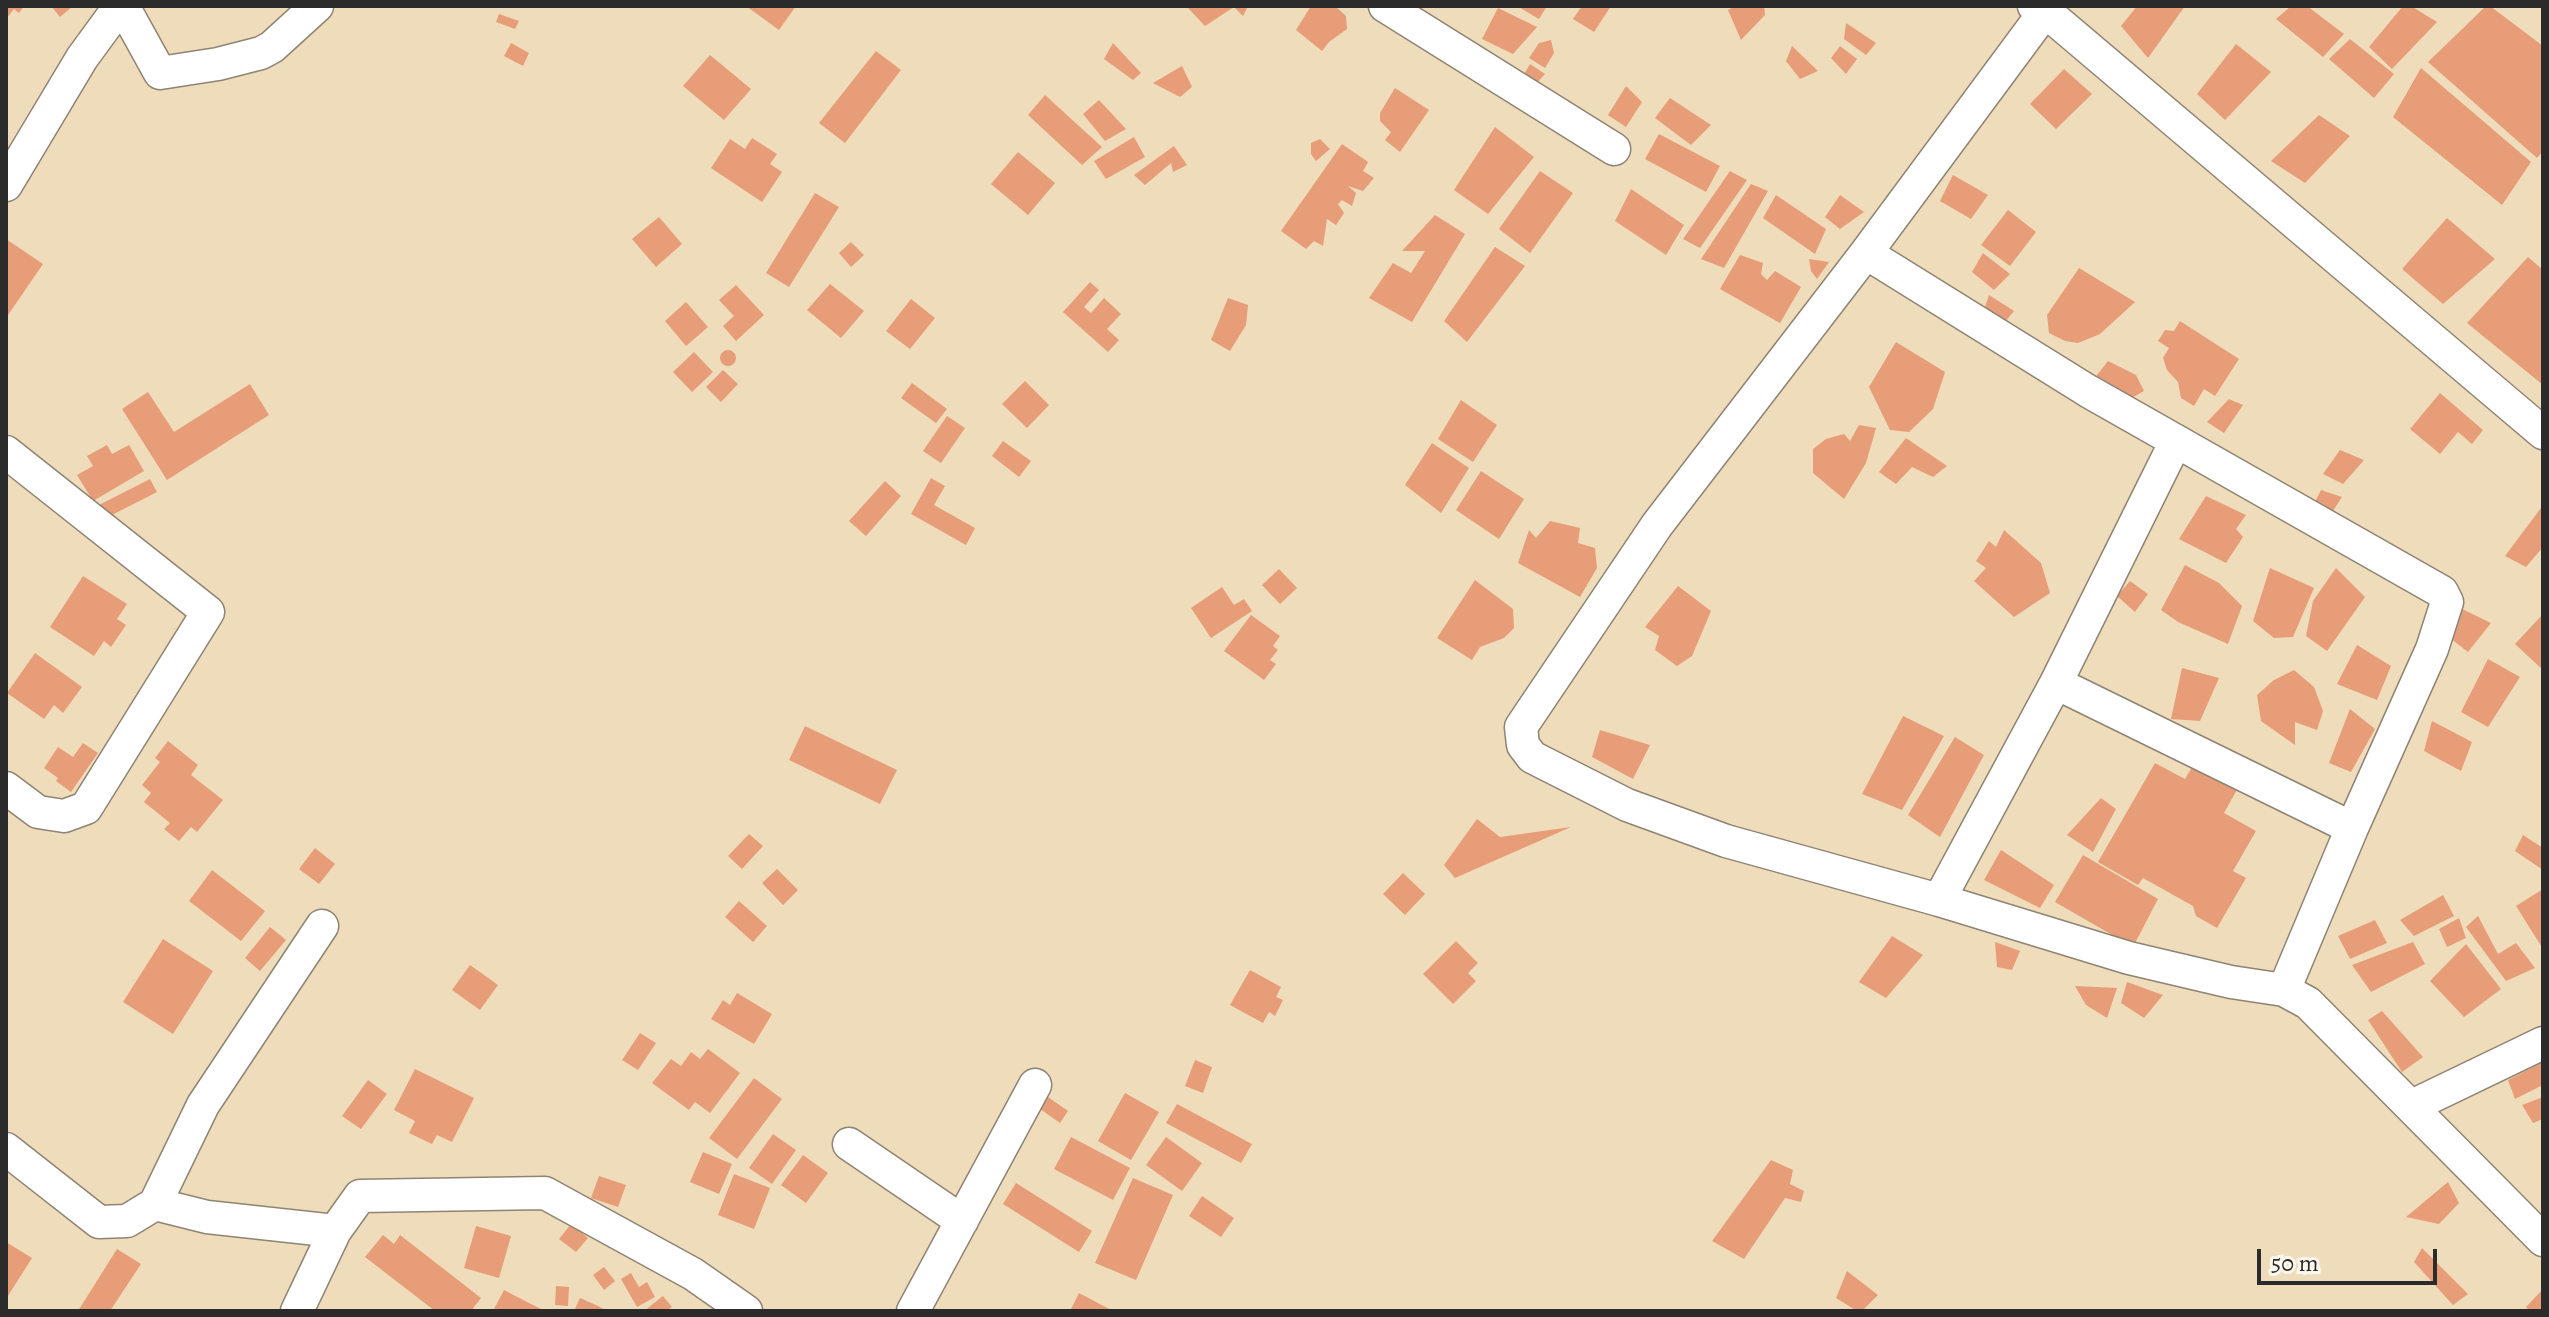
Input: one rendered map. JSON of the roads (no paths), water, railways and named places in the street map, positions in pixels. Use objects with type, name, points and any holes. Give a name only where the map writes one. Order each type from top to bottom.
[{"type":"street","points":[[6,185],[82,58],[122,6],[160,73],[218,64],[261,53],[272,47],[317,6]]},
{"type":"street","points":[[2543,433],[2043,8],[1866,253],[1657,525],[1521,727],[1523,745],[1532,757],[1627,805],[1726,841],[1939,900],[2129,958],[2231,982],[2284,990],[2308,1003],[2543,1240]]},
{"type":"street","points":[[1395,9],[1614,149]]},
{"type":"street","points":[[1866,253],[2088,391],[2442,592],[2447,602],[2432,649],[2284,990]]},
{"type":"street","points":[[1939,900],[2056,683],[2176,441]]},
{"type":"street","points":[[6,452],[208,612],[86,808],[64,816],[38,812],[6,788]]},
{"type":"street","points":[[2056,683],[2352,828]]},
{"type":"street","points":[[6,1149],[99,1222],[127,1221],[155,1204],[203,1105],[322,926]]},
{"type":"street","points":[[2412,1106],[2543,1043]]},
{"type":"street","points":[[913,1311],[1035,1085]]},
{"type":"street","points":[[849,1144],[962,1221]]},
{"type":"street","points":[[297,1311],[335,1231],[360,1196],[545,1193],[693,1274],[746,1311]]},
{"type":"street","points":[[155,1204],[207,1217],[335,1231]]}]
